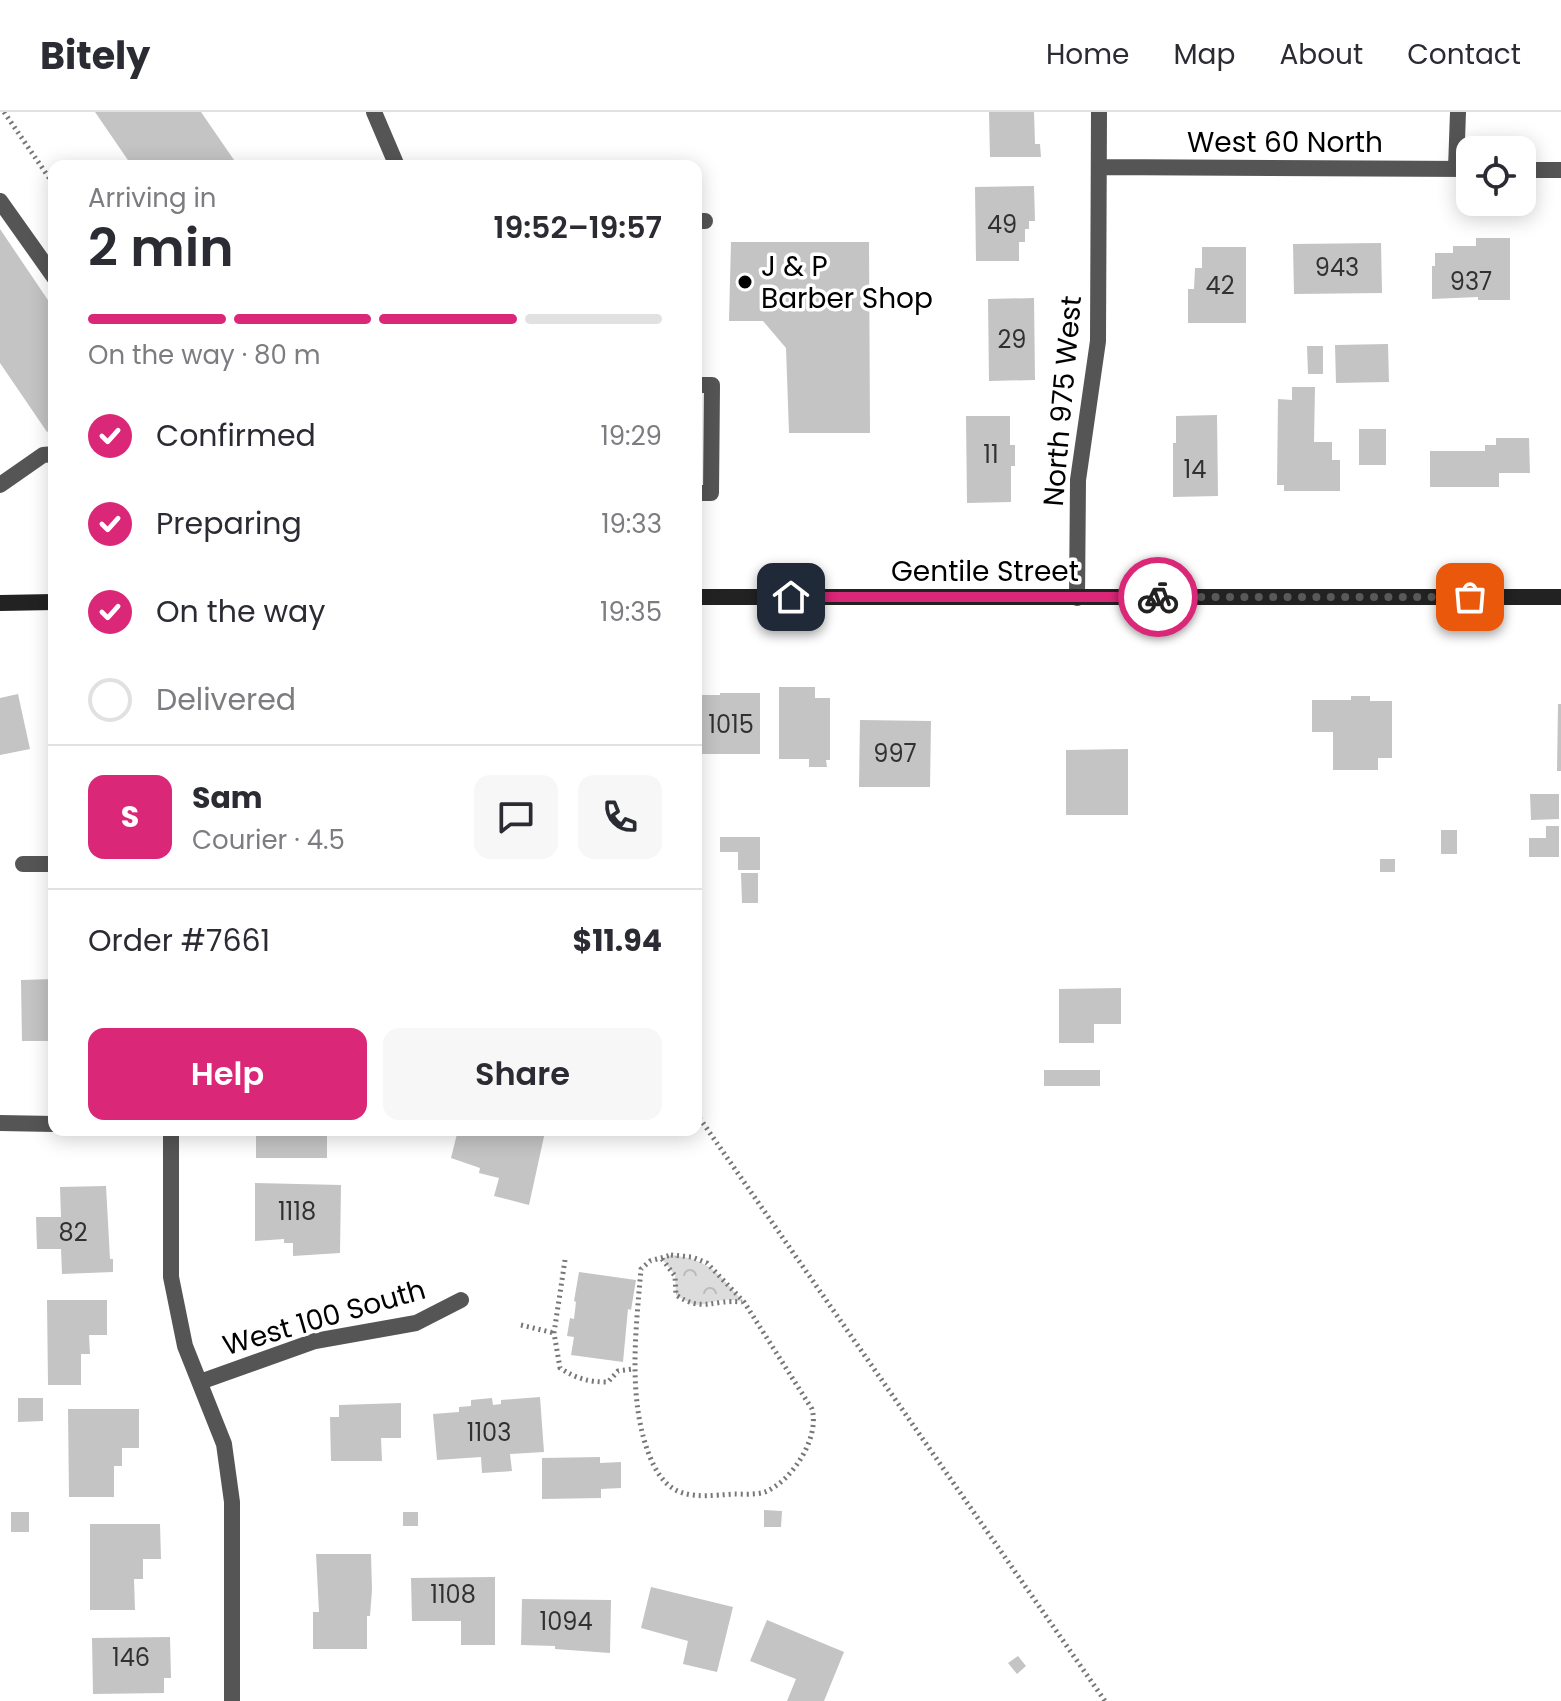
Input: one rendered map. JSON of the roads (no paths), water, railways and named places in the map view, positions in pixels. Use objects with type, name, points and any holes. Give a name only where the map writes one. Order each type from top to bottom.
[{"type":"main road","name":"Gentile Street","points":[[702,597],[1561,597]]},
{"type":"main road","points":[[0,603],[48,602]]},
{"type":"street","points":[[374,112],[394,160]]},
{"type":"street","name":"North 975 West","points":[[1077,598],[1078,480],[1098,341],[1099,112]]},
{"type":"street","points":[[1458,112],[1460,136]]},
{"type":"street","name":"West 60 North","points":[[1099,167],[1456,169]]},
{"type":"street","points":[[1536,170],[1561,170]]},
{"type":"street","points":[[0,201],[48,269]]},
{"type":"street","points":[[702,385],[712,385],[711,493],[702,493]]},
{"type":"street","points":[[0,485],[48,455]]},
{"type":"street","points":[[23,864],[48,864]]},
{"type":"street","points":[[0,1123],[48,1124]]},
{"type":"street","points":[[171,1136],[171,1277],[185,1346],[224,1444],[232,1502],[232,1701]]},
{"type":"street","name":"West 100 South","points":[[200,1382],[315,1341],[416,1323],[461,1300]]},
{"type":"place","name":"J & P Barber Shop","points":[[745,282]]}]
